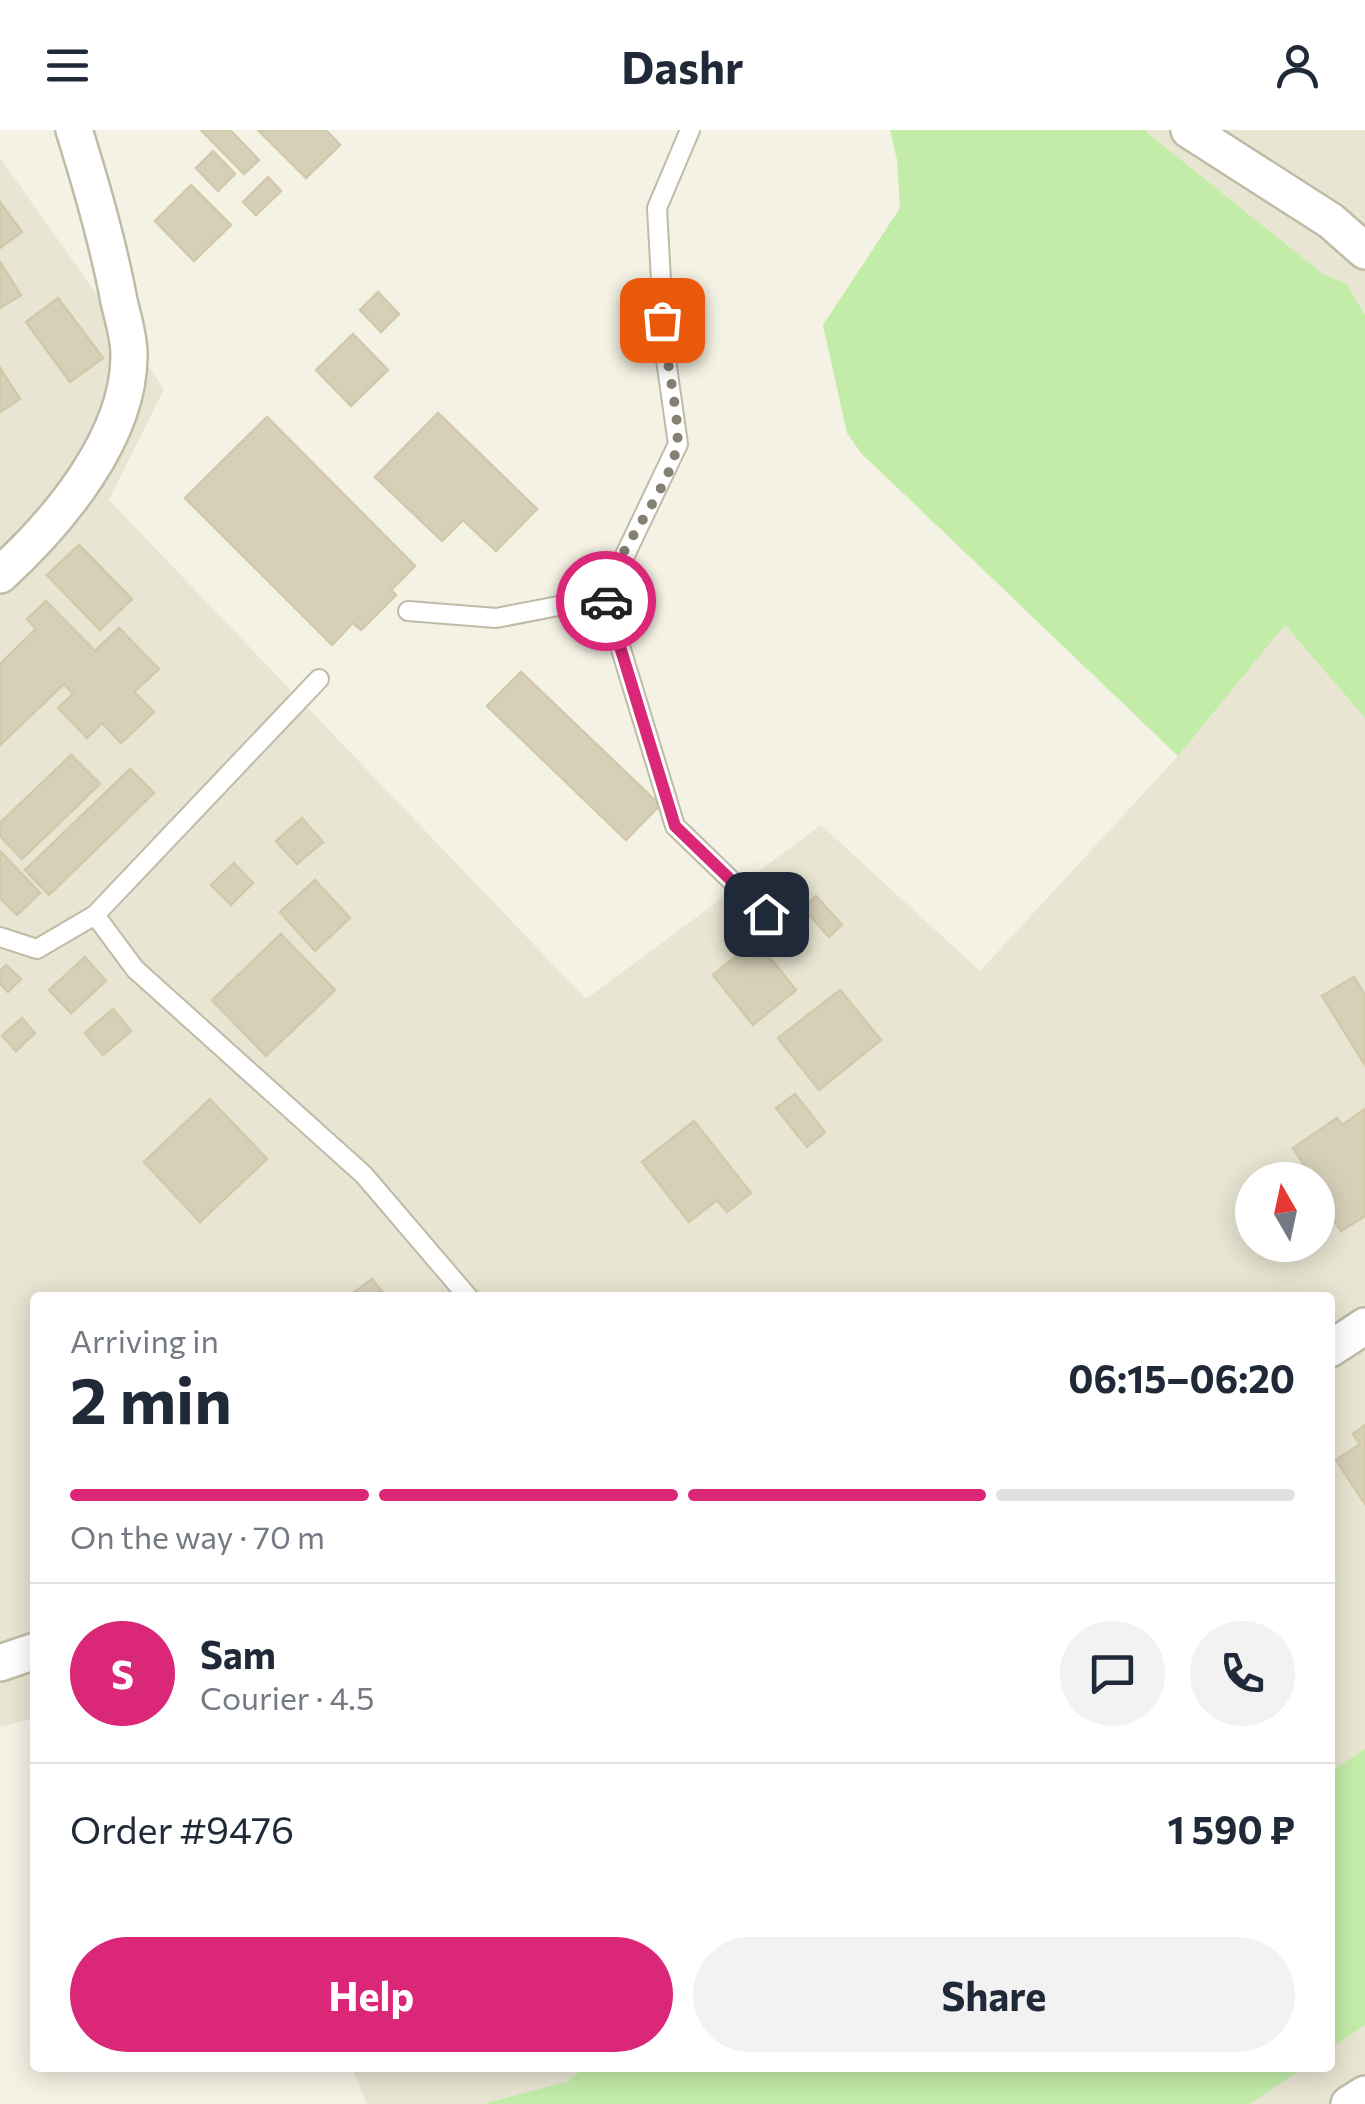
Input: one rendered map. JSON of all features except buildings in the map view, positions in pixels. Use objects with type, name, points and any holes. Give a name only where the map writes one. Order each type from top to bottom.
[{"type":"street","points":[[0,575],[28,549],[86,473],[122,406],[129,353],[107,234],[74,130]]},
{"type":"street","points":[[1190,130],[1331,221],[1365,251]]},
{"type":"street","points":[[1335,1347],[1365,1326]]},
{"type":"street","points":[[0,1663],[30,1653]]},
{"type":"street","points":[[1349,2104],[1365,2094]]},
{"type":"lane","points":[[690,130],[657,208],[665,354],[678,444],[605,598],[675,826],[766,914]]},
{"type":"lane","points":[[408,612],[496,618],[605,598]]},
{"type":"lane","points":[[0,937],[36,950],[95,915],[319,679]]},
{"type":"lane","points":[[95,915],[135,969],[364,1175],[463,1292]]},
{"type":"shaded area","points":[[1144,130],[1365,130],[1365,314],[1347,284],[1323,274]]},
{"type":"shaded area","points":[[0,158],[164,389],[109,500],[586,999],[821,825],[980,971],[1178,756],[1285,625],[1365,718],[1365,1749],[1335,1769],[1335,1292],[30,1292],[30,1719],[0,1727]]},
{"type":"shaded area","points":[[1365,2025],[1365,2104],[1250,2104],[1297,2072],[1335,2072],[1335,2046]]},
{"type":"shaded area","points":[[354,2072],[579,2072],[569,2081],[483,2104],[367,2104]]},
{"type":"green space","points":[[890,130],[1144,130],[1323,274],[1347,284],[1365,315],[1365,718],[1285,625],[1178,756],[861,453],[847,433],[823,325],[900,208],[897,160]]},
{"type":"green space","points":[[1365,1749],[1365,2025],[1335,2046],[1335,1769]]},
{"type":"green space","points":[[579,2072],[1297,2072],[1250,2104],[483,2104],[569,2081]]},
{"type":"way so far","points":[[606,601],[616,568],[642,527],[678,444],[662,320]]},
{"type":"route","points":[[606,601],[675,826],[766,914]]}]
